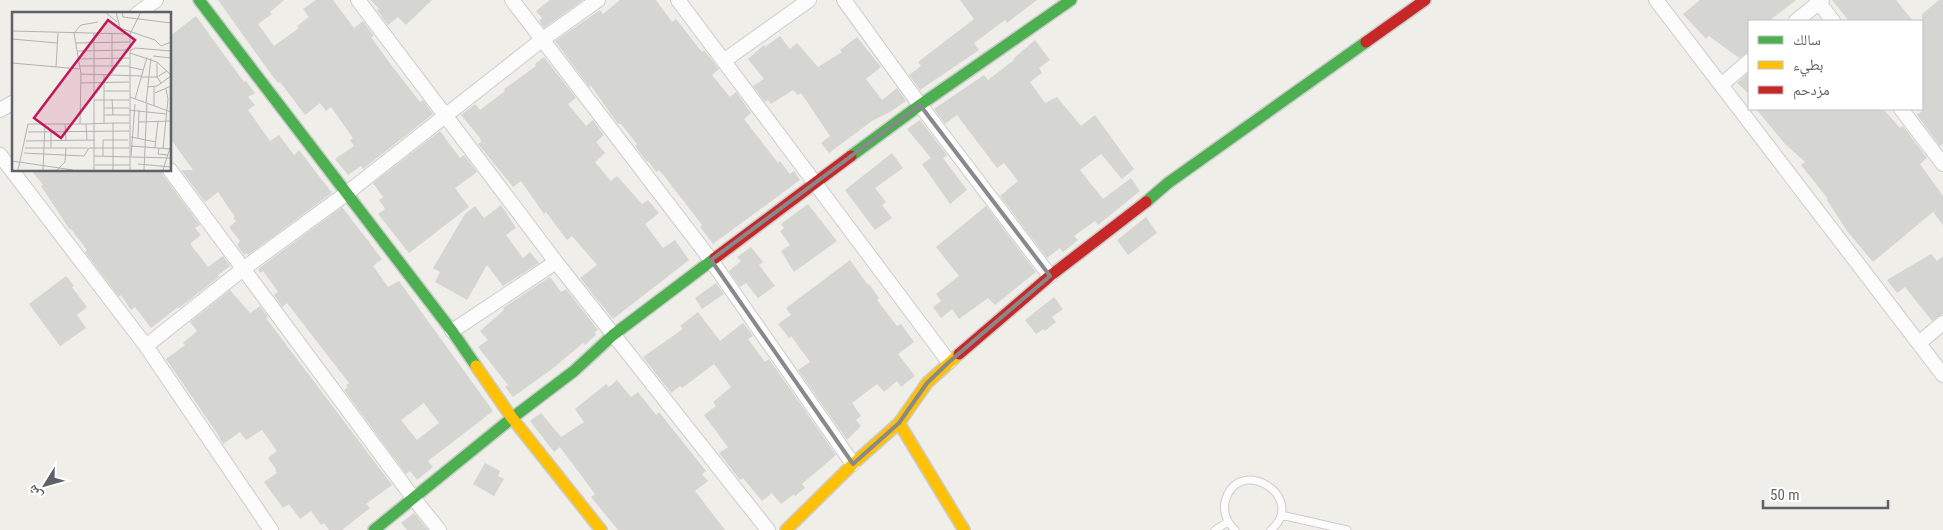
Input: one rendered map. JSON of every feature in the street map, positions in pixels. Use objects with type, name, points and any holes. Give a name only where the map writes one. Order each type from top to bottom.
[{"type":"street","points":[[140,12],[156,0]]},
{"type":"street","points":[[200,0],[452,331],[512,418],[601,530]]},
{"type":"street","points":[[358,0],[556,262],[768,530]]},
{"type":"street","points":[[512,0],[711,260],[853,464]]},
{"type":"street","points":[[146,346],[243,269],[347,192],[445,114],[543,39],[598,0]]},
{"type":"street","points":[[678,0],[725,60],[949,362]]},
{"type":"street","points":[[725,60],[809,0]]},
{"type":"street","points":[[844,0],[920,105],[1050,276]]},
{"type":"street","points":[[374,530],[512,418],[574,371],[613,335],[711,260],[816,185],[920,105],[1071,0]]},
{"type":"street","points":[[786,530],[853,464],[899,423],[927,383],[1050,276],[1128,218],[1168,183],[1425,0]]},
{"type":"street","points":[[1656,0],[1943,375]]},
{"type":"street","points":[[1797,20],[1819,1],[1833,20]]},
{"type":"street","points":[[1721,85],[1748,62]]},
{"type":"street","points":[[0,110],[12,103]]},
{"type":"street","points":[[1902,110],[1943,164]]},
{"type":"street","points":[[0,155],[12,171]]},
{"type":"street","points":[[12,171],[146,346],[271,530]]},
{"type":"street","points":[[171,171],[439,530]]},
{"type":"street","points":[[452,331],[556,262]]},
{"type":"street","points":[[1919,343],[1943,323]]},
{"type":"street","points":[[899,423],[964,530]]},
{"type":"lane","points":[[1235,530],[1228,522],[1224,507],[1226,499],[1234,487],[1249,480],[1264,482],[1271,486],[1280,499],[1278,522],[1271,530]]},
{"type":"lane","points":[[1280,514],[1347,530]]},
{"type":"lane","points":[[1215,530],[1228,522]]},
{"type":"highlighted area","points":[[920,105],[1050,276],[949,362],[927,383],[899,423],[853,464],[711,260]]},
{"type":"building","points":[[218,0],[284,0],[270,12],[272,14],[258,24],[274,46],[299,28],[297,26],[309,17],[303,9],[316,0],[333,0],[354,28],[363,21],[374,36],[371,37],[389,62],[420,102],[423,100],[433,114],[363,169],[361,166],[348,175],[335,159],[354,146],[350,140],[353,138],[331,107],[326,111],[320,103],[305,115],[280,82],[278,83],[268,70]]},
{"type":"building","points":[[371,0],[432,0],[406,25],[398,17],[388,25],[377,10],[379,9]]},
{"type":"building","points":[[550,0],[583,0],[544,28],[539,20],[542,18],[536,11]]},
{"type":"building","points":[[620,0],[656,0],[672,22],[676,19],[702,52],[704,50],[719,69],[712,75],[730,97],[736,92],[751,113],[744,119],[778,163],[780,161],[790,174],[794,171],[800,180],[713,244],[700,227],[702,225],[665,177],[659,170],[656,172],[647,162],[635,146],[637,144],[621,124],[618,124],[555,41],[600,10],[603,14]]},
{"type":"building","points":[[960,0],[1037,0],[1007,23],[1005,20],[974,43],[979,50],[920,90],[909,75],[921,66],[918,62],[974,19]]},
{"type":"building","points":[[1700,0],[1796,0],[1770,20],[1748,20],[1748,53],[1739,58],[1709,36],[1706,39],[1683,14]]},
{"type":"building","points":[[1832,0],[1896,0],[1912,20],[1848,20]]},
{"type":"building","points":[[1939,0],[1943,0],[1943,144],[1940,146],[1917,115],[1923,110],[1922,14]]},
{"type":"building","points":[[196,16],[244,82],[246,81],[255,93],[248,97],[255,105],[248,110],[270,141],[279,135],[294,155],[299,150],[332,193],[248,255],[247,253],[244,255],[237,245],[240,241],[229,227],[236,221],[233,218],[235,217],[218,192],[205,202],[181,170],[193,170],[171,139],[171,35]]},
{"type":"building","points":[[780,36],[790,49],[797,43],[818,67],[842,52],[840,50],[857,37],[881,67],[866,79],[882,100],[897,88],[906,101],[872,121],[829,153],[821,143],[830,136],[801,93],[798,95],[793,90],[771,104],[768,100],[765,102],[753,86],[764,79],[748,59],[764,45],[765,47]]},
{"type":"building","points":[[1035,40],[1050,60],[1039,68],[1042,73],[1030,82],[1045,103],[1057,97],[1081,126],[1095,115],[1134,169],[1122,179],[1101,154],[1080,170],[1103,199],[1131,178],[1140,191],[1098,225],[1095,221],[1074,236],[1078,240],[1063,252],[1060,248],[1047,258],[1000,196],[1018,181],[1004,163],[997,168],[957,115],[945,124],[934,109],[984,75],[988,80],[1014,60]]},
{"type":"building","points":[[544,57],[576,98],[568,104],[586,126],[593,120],[604,135],[596,142],[605,153],[595,162],[611,181],[617,176],[642,204],[648,200],[659,213],[645,224],[663,248],[675,240],[689,260],[613,319],[580,278],[597,265],[572,236],[567,240],[546,212],[544,214],[521,181],[513,187],[478,144],[481,142],[480,138],[461,115],[475,104],[480,110],[505,91],[504,89],[536,66],[535,64]]},
{"type":"building","points":[[1748,73],[1748,93],[1737,83]]},
{"type":"building","points":[[1757,110],[1884,110],[1900,128],[1903,126],[1927,158],[1920,164],[1943,196],[1943,225],[1933,212],[1873,262],[1847,231],[1828,199],[1801,165],[1805,162],[1785,144]]},
{"type":"building","points":[[920,120],[947,155],[943,158],[967,190],[950,204],[922,164],[931,158],[907,129]]},
{"type":"building","points":[[440,131],[460,158],[464,155],[477,172],[455,188],[469,207],[409,253],[378,214],[385,209],[379,200],[383,197],[373,183]]},
{"type":"building","points":[[892,153],[903,168],[875,188],[886,202],[882,205],[892,218],[875,230],[845,190]]},
{"type":"building","points":[[32,171],[161,171],[200,225],[195,228],[201,235],[191,245],[208,267],[223,256],[230,266],[218,275],[220,276],[151,328],[135,307],[131,310],[121,295],[119,297],[85,252],[87,250],[70,230],[41,186],[43,185]]},
{"type":"building","points":[[808,204],[837,241],[794,272],[781,251],[790,245],[780,231],[784,228],[781,224]]},
{"type":"building","points":[[501,205],[516,228],[506,235],[523,258],[530,252],[539,263],[503,286],[487,265],[467,300],[435,282],[440,272],[433,268],[465,214],[475,206],[484,218]]},
{"type":"building","points":[[986,206],[1036,272],[995,305],[988,298],[959,319],[952,309],[941,318],[933,307],[941,301],[936,294],[959,276],[936,247]]},
{"type":"building","points":[[342,207],[382,259],[373,266],[388,287],[399,281],[493,411],[428,461],[433,467],[417,480],[410,471],[406,474],[344,390],[348,387],[346,385],[349,383],[287,303],[282,307],[274,295],[278,292],[263,271],[260,273],[258,269]],"holes":[[[424,403],[439,423],[417,440],[401,420]]]},
{"type":"building","points":[[1146,217],[1157,233],[1128,255],[1117,240]]},
{"type":"building","points":[[751,247],[763,262],[759,265],[775,286],[758,298],[746,283],[740,287],[729,271],[741,261],[737,257]]},
{"type":"building","points":[[1931,254],[1937,261],[1943,256],[1943,314],[1932,321],[1905,287],[1897,293],[1887,280]]},
{"type":"building","points":[[850,260],[879,298],[877,300],[897,326],[901,324],[914,342],[898,354],[915,376],[901,387],[897,381],[884,392],[877,384],[852,403],[861,416],[856,420],[861,426],[847,440],[798,370],[810,362],[791,336],[789,338],[778,324],[791,315],[786,308]]},
{"type":"building","points":[[66,276],[87,307],[77,315],[86,328],[60,346],[29,304]]},
{"type":"building","points":[[550,277],[561,292],[566,289],[598,330],[595,332],[596,335],[585,345],[583,343],[552,369],[513,397],[505,387],[508,385],[478,347],[488,340],[480,331],[504,310],[503,308]]},
{"type":"building","points":[[716,283],[724,294],[702,309],[695,298]]},
{"type":"building","points":[[230,290],[250,313],[260,306],[268,317],[266,318],[392,485],[366,504],[370,508],[342,530],[329,530],[324,523],[321,525],[311,511],[300,519],[289,504],[283,508],[264,482],[277,473],[268,458],[277,451],[262,430],[246,440],[240,432],[223,444],[166,359],[185,345],[183,343],[197,331],[190,322]]},
{"type":"building","points":[[1054,297],[1063,309],[1052,317],[1056,322],[1045,331],[1043,329],[1036,334],[1025,320]]},
{"type":"building","points":[[698,312],[720,341],[743,323],[753,336],[748,339],[765,362],[769,359],[836,455],[802,484],[805,488],[781,504],[772,493],[762,501],[743,478],[740,480],[719,453],[728,447],[704,415],[716,406],[713,402],[731,387],[714,364],[682,388],[680,386],[671,393],[643,357],[683,329],[680,326]]},
{"type":"building","points":[[617,380],[631,397],[638,392],[656,415],[659,412],[706,471],[702,474],[708,481],[695,491],[725,530],[618,530],[591,497],[595,494],[560,447],[554,452],[530,421],[541,413],[561,437],[584,422],[575,409],[606,384],[609,387]]},
{"type":"building","points":[[485,463],[500,471],[498,476],[504,479],[494,496],[473,484]]},
{"type":"building","points":[[414,513],[428,530],[407,530],[401,523]]},
{"type":"traffic: fast","points":[[199,0],[452,331],[476,366]]},
{"type":"traffic: fast","points":[[851,156],[920,105],[1071,0]]},
{"type":"traffic: fast","points":[[1146,202],[1168,183],[1366,42]]},
{"type":"traffic: fast","points":[[374,530],[512,418],[574,371],[613,335],[715,258]]},
{"type":"traffic: slow","points":[[786,530],[853,464],[899,423],[927,383],[959,354]]},
{"type":"traffic: slow","points":[[476,366],[512,418],[601,530]]},
{"type":"traffic: slow","points":[[899,423],[964,530]]},
{"type":"traffic: jam","points":[[1366,42],[1425,0]]},
{"type":"traffic: jam","points":[[715,258],[851,156]]},
{"type":"traffic: jam","points":[[959,354],[1050,276],[1146,202]]}]
